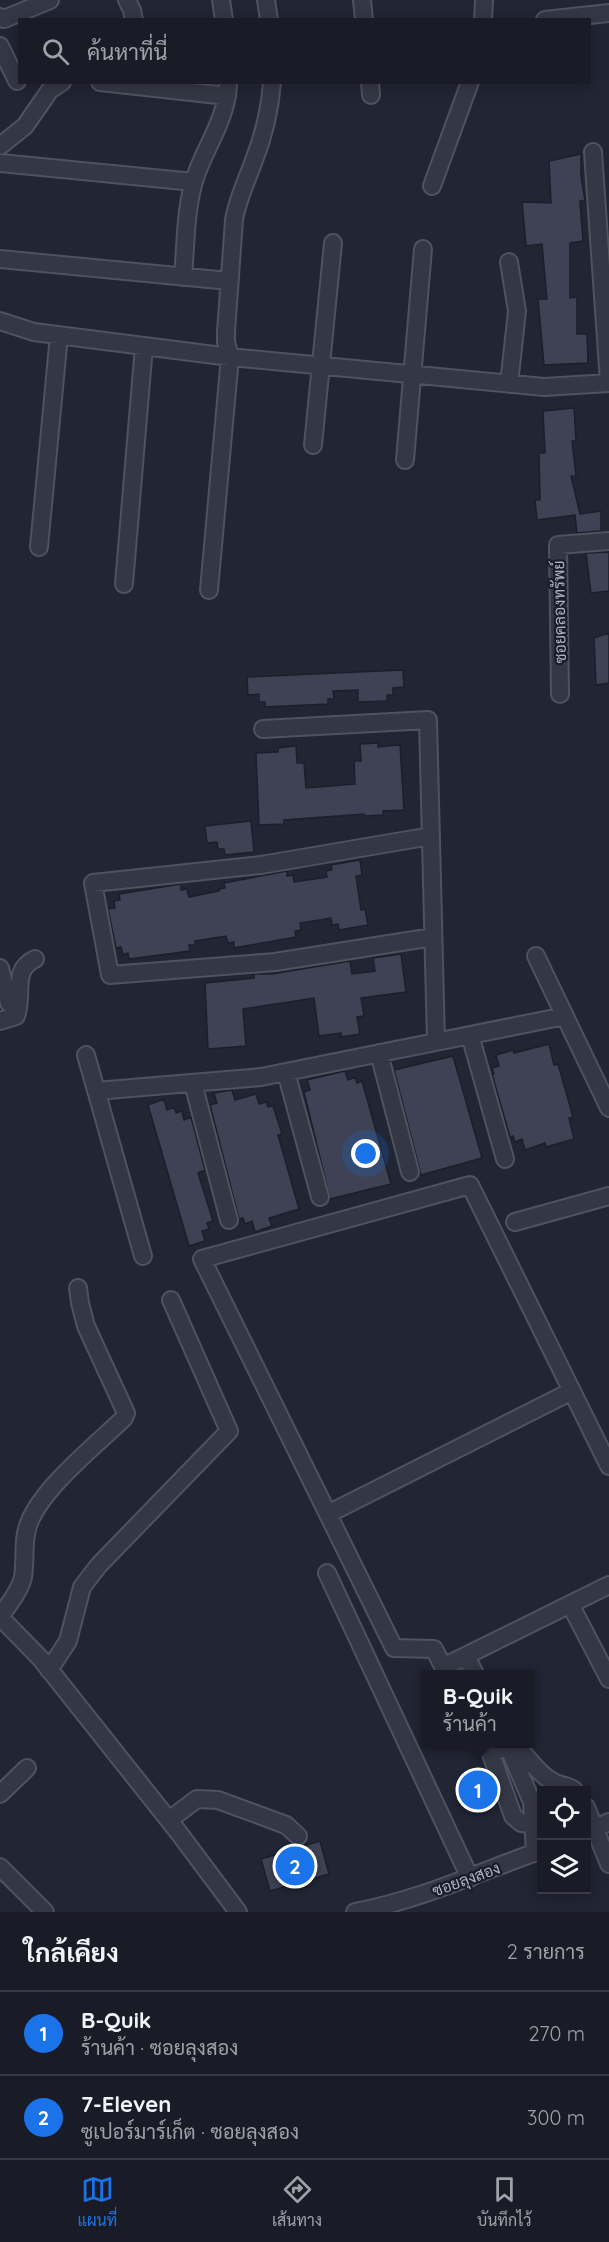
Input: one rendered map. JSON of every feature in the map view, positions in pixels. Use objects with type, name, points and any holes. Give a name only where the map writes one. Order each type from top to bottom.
[{"type":"street","points":[[0,17],[4,19],[50,0]]},
{"type":"street","points":[[127,0],[134,18]]},
{"type":"street","points":[[221,0],[224,18]]},
{"type":"street","points":[[266,0],[269,18]]},
{"type":"street","points":[[362,0],[364,18]]},
{"type":"street","points":[[483,18],[484,0]]},
{"type":"street","points":[[563,18],[609,13]]},
{"type":"street","points":[[0,46],[17,81]]},
{"type":"street","points":[[0,146],[25,126],[50,90],[59,84]]},
{"type":"street","points":[[137,84],[227,89],[224,109],[194,182],[183,277]]},
{"type":"street","points":[[209,590],[230,357],[226,342],[236,208],[260,141],[271,103],[272,84]]},
{"type":"street","points":[[432,186],[470,84]]},
{"type":"street","points":[[0,321],[25,330],[230,357],[544,387],[609,382],[593,152]]},
{"type":"street","points":[[0,163],[194,182]]},
{"type":"street","points":[[314,446],[333,243]]},
{"type":"street","points":[[405,460],[423,249]]},
{"type":"street","points":[[0,259],[229,281]]},
{"type":"street","points":[[509,262],[517,310],[509,384]]},
{"type":"street","points":[[39,547],[59,335]]},
{"type":"street","points":[[124,584],[144,346]]},
{"type":"street","name":"ซอยคลองทรัพย์","points":[[560,694],[558,545],[609,541]]},
{"type":"street","points":[[263,729],[428,720],[436,1042]]},
{"type":"street","points":[[431,836],[261,866],[93,883],[110,975],[275,962],[433,937]]},
{"type":"street","points":[[536,956],[609,1108]]},
{"type":"street","points":[[0,1021],[16,1016],[19,1009],[21,969],[35,958]]},
{"type":"street","points":[[0,968],[9,1003]]},
{"type":"street","points":[[96,1091],[261,1077],[565,1016]]},
{"type":"street","points":[[470,1035],[505,1159]]},
{"type":"street","points":[[379,1053],[410,1172]]},
{"type":"street","points":[[86,1055],[143,1256]]},
{"type":"street","points":[[286,1072],[320,1197]]},
{"type":"street","points":[[193,1083],[229,1220]]},
{"type":"street","points":[[444,1670],[434,1649],[394,1648],[202,1259],[470,1185],[609,1466]]},
{"type":"street","points":[[515,1222],[609,1196]]},
{"type":"street","points":[[78,1288],[86,1326],[126,1413],[124,1418],[56,1484],[35,1510],[26,1537],[23,1578],[20,1587],[0,1617],[49,1670],[238,1912]]},
{"type":"street","points":[[49,1670],[68,1641],[82,1587],[99,1565],[229,1431],[171,1300]]},
{"type":"street","points":[[328,1514],[572,1391]]},
{"type":"street","points":[[327,1573],[471,1878]]},
{"type":"street","points":[[446,1670],[466,1656],[609,1585]]},
{"type":"street","points":[[570,1604],[609,1679]]},
{"type":"street","points":[[466,1656],[473,1670]]},
{"type":"street","points":[[510,1748],[511,1758],[516,1764],[532,1802],[537,1846]]},
{"type":"street","points":[[514,1748],[553,1782],[565,1786]]},
{"type":"street","points":[[488,1749],[513,1816],[521,1823],[533,1824]]},
{"type":"street","points":[[516,1764],[535,1768]]},
{"type":"street","points":[[0,1794],[27,1768]]},
{"type":"street","points":[[532,1802],[553,1782]]},
{"type":"street","points":[[168,1820],[197,1799],[218,1800],[286,1824],[298,1836]]},
{"type":"street","points":[[597,1827],[609,1864]]},
{"type":"street","name":"ซอยลุงสอง","points":[[355,1912],[376,1910],[471,1878],[537,1852]]},
{"type":"street","points":[[0,1867],[45,1912]]},
{"type":"building","points":[[581,154],[581,176],[585,201],[580,201],[583,241],[570,243],[570,298],[577,297],[577,334],[587,334],[588,363],[544,365],[538,299],[547,299],[542,244],[526,246],[522,202],[551,203],[549,161]]},
{"type":"building","points":[[574,408],[576,441],[572,441],[576,476],[571,476],[580,514],[601,511],[601,531],[577,533],[575,515],[537,520],[535,500],[540,500],[539,453],[545,453],[543,411]]},
{"type":"building","points":[[609,552],[609,591],[591,593],[586,553]]},
{"type":"building","points":[[609,633],[609,683],[596,685],[594,638]]},
{"type":"building","points":[[403,670],[404,687],[393,688],[393,695],[387,695],[387,701],[358,702],[358,690],[333,691],[334,699],[328,699],[328,704],[265,707],[265,702],[259,702],[259,694],[248,695],[247,677]]},
{"type":"building","points":[[378,743],[378,747],[400,745],[404,810],[383,811],[383,815],[364,816],[364,814],[284,820],[284,824],[259,825],[256,753],[278,752],[278,748],[296,746],[297,763],[304,763],[306,788],[355,784],[354,761],[361,761],[360,744]]},
{"type":"building","points":[[251,821],[254,852],[225,855],[224,849],[218,849],[217,842],[207,843],[205,826]]},
{"type":"building","points":[[360,860],[362,875],[356,876],[361,910],[365,909],[368,925],[339,930],[338,924],[332,925],[331,918],[300,923],[301,930],[295,931],[296,937],[234,948],[234,942],[228,943],[226,936],[195,941],[195,945],[189,945],[190,951],[129,959],[128,953],[123,955],[121,947],[116,948],[108,909],[115,908],[114,901],[120,900],[119,894],[181,884],[181,890],[187,889],[189,897],[219,891],[225,888],[224,883],[287,871],[287,876],[293,875],[294,882],[327,877],[326,871],[332,870],[331,865]]},
{"type":"building","points":[[401,954],[406,992],[361,998],[364,1016],[357,1017],[360,1034],[341,1037],[341,1033],[319,1036],[314,998],[243,1009],[246,1046],[208,1049],[205,983],[254,978],[254,974],[272,974],[350,961],[352,974],[375,971],[373,958]]},
{"type":"building","points":[[549,1044],[554,1065],[558,1064],[573,1117],[569,1118],[574,1139],[546,1147],[545,1143],[525,1150],[522,1139],[515,1142],[513,1136],[510,1137],[492,1068],[499,1066],[496,1055]]},
{"type":"building","points":[[453,1056],[482,1158],[421,1175],[394,1070]]},
{"type":"building","points":[[345,1071],[348,1080],[355,1077],[357,1083],[362,1081],[391,1184],[330,1199],[304,1092],[310,1090],[307,1080]]},
{"type":"building","points":[[232,1090],[235,1100],[256,1094],[259,1104],[266,1102],[268,1107],[273,1106],[282,1134],[278,1135],[299,1209],[269,1218],[272,1226],[255,1232],[252,1221],[245,1224],[243,1218],[239,1219],[210,1105],[217,1103],[214,1093]]},
{"type":"building","points":[[164,1099],[167,1110],[174,1107],[176,1113],[182,1111],[184,1120],[191,1117],[205,1170],[198,1173],[213,1221],[207,1223],[209,1229],[202,1231],[205,1241],[189,1246],[148,1105]]},
{"type":"building","points":[[320,1841],[329,1874],[270,1891],[261,1859]]},
{"type":"place","name":"B-Quik","points":[[478,1790]]},
{"type":"place","name":"7-Eleven","points":[[295,1866]]}]
